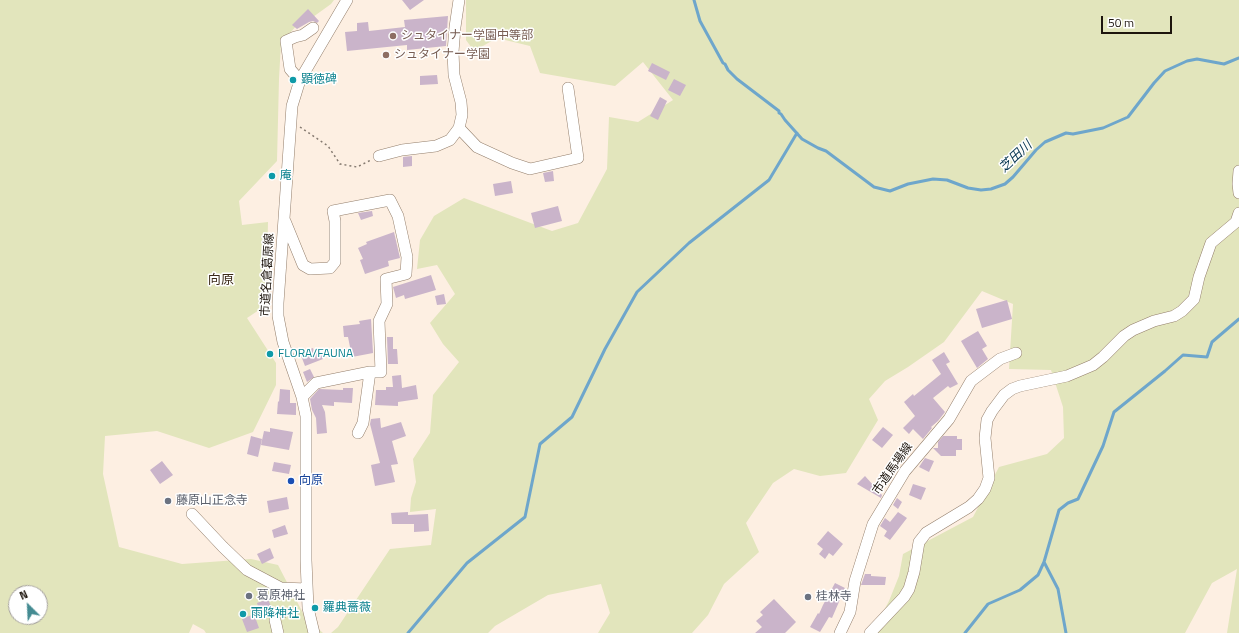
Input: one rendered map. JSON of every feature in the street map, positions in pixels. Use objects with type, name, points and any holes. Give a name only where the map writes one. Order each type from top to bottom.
[{"type":"street","name":"市道名倉葛原線","points":[[311,631],[307,590],[306,416],[302,397],[283,342],[278,316],[292,106],[300,80],[346,0]]},
{"type":"street","points":[[378,156],[402,150],[436,146],[450,140],[459,128],[462,114],[461,102],[454,75],[453,52],[459,0]]},
{"type":"street","points":[[300,80],[290,69],[286,41],[295,36],[303,35],[312,28]]},
{"type":"street","points":[[459,128],[477,146],[512,163],[530,169],[578,158],[568,88]]},
{"type":"street","points":[[1239,172],[1239,193]]},
{"type":"street","points":[[284,218],[303,264],[310,269],[330,268],[335,262],[335,221],[333,211],[390,200],[398,216],[407,257],[406,274],[386,279],[387,304],[379,321],[381,372],[370,372],[316,383],[302,397]]},
{"type":"street","points":[[870,633],[904,597],[909,589],[914,572],[919,542],[931,530],[969,507],[978,499],[985,489],[989,478],[985,438],[988,420],[992,411],[1004,395],[1012,389],[1020,386],[1066,376],[1086,368],[1102,357],[1124,336],[1133,330],[1154,321],[1174,316],[1182,311],[1194,299],[1201,271],[1211,243],[1236,222],[1239,213]]},
{"type":"street","name":"市道馬場線","points":[[840,633],[850,612],[855,581],[873,524],[905,471],[949,419],[971,381],[1000,359],[1016,354]]},
{"type":"street","points":[[358,433],[363,424],[370,372]]},
{"type":"street","points":[[192,514],[247,570],[281,588],[307,590]]},
{"type":"street","points":[[275,620],[278,633]]},
{"type":"path","points":[[290,120],[328,146],[340,164],[357,167],[378,156]]},
{"type":"path","points":[[275,620],[308,611]]},
{"type":"green space","points":[[0,0],[334,0],[331,4],[313,17],[298,24],[281,43],[277,161],[239,201],[242,225],[268,222],[267,267],[262,308],[247,318],[276,363],[276,385],[253,432],[209,448],[157,431],[105,436],[103,474],[119,547],[182,564],[251,559],[278,565],[305,617],[323,633],[206,633],[204,630],[193,624],[189,633],[0,633]]},
{"type":"green space","points":[[466,0],[1239,0],[1239,633],[1227,633],[1237,569],[1212,583],[1185,633],[872,633],[889,601],[899,576],[903,554],[973,517],[999,467],[1047,454],[1064,438],[1063,407],[1051,370],[1009,369],[1013,304],[982,291],[944,342],[885,381],[869,399],[878,420],[846,473],[820,476],[794,469],[773,483],[746,523],[759,552],[724,584],[708,615],[692,633],[598,633],[610,613],[601,584],[548,595],[495,626],[488,633],[331,633],[338,627],[390,549],[431,545],[436,509],[410,512],[411,498],[416,482],[413,459],[430,433],[433,395],[459,362],[443,344],[430,323],[455,294],[437,265],[417,269],[420,240],[434,216],[464,198],[552,231],[578,223],[607,169],[609,117],[638,122],[673,100],[643,62],[615,86],[540,73],[530,46],[497,38],[474,51],[466,40]]},
{"type":"building","points":[[402,0],[424,0],[410,10]]},
{"type":"building","points":[[308,9],[319,21],[317,23],[313,21],[309,22],[297,29],[292,25]]},
{"type":"building","points":[[448,16],[446,46],[407,50],[407,45],[347,51],[345,32],[357,31],[357,23],[368,22],[369,31],[405,27],[404,20]]},
{"type":"building","points":[[652,63],[670,72],[666,80],[648,71]]},
{"type":"building","points":[[437,75],[438,84],[420,85],[420,76]]},
{"type":"building","points":[[674,79],[686,85],[680,96],[668,90]]},
{"type":"building","points":[[660,97],[667,101],[658,120],[650,116]]},
{"type":"building","points":[[412,156],[412,166],[403,167],[403,157]]},
{"type":"building","points":[[553,171],[554,181],[545,182],[543,173]]},
{"type":"building","points":[[511,181],[513,193],[495,196],[493,184]]},
{"type":"building","points":[[558,206],[562,221],[535,228],[531,213]]},
{"type":"building","points":[[372,211],[373,216],[361,220],[358,213]]},
{"type":"building","points":[[394,232],[400,258],[388,261],[389,266],[365,274],[360,260],[363,259],[358,248],[367,244],[366,242]]},
{"type":"building","points":[[431,275],[436,290],[405,299],[404,295],[396,298],[393,287]]},
{"type":"building","points":[[444,294],[446,304],[437,305],[435,296]]},
{"type":"building","points":[[1007,300],[1012,319],[982,328],[976,309]]},
{"type":"building","points":[[371,319],[373,353],[352,357],[348,337],[344,337],[343,326],[360,324],[359,321]]},
{"type":"building","points":[[978,331],[987,346],[982,349],[988,359],[977,368],[961,341]]},
{"type":"building","points":[[387,337],[393,337],[393,349],[397,349],[398,364],[388,364]]},
{"type":"building","points":[[313,348],[314,352],[320,350],[323,359],[305,366],[300,353]]},
{"type":"building","points":[[944,352],[950,362],[946,364],[958,384],[950,388],[948,386],[933,398],[945,412],[931,427],[932,428],[923,439],[913,429],[909,434],[903,428],[915,416],[904,402],[913,394],[914,396],[941,374],[932,360]]},
{"type":"building","points":[[310,369],[314,377],[307,382],[303,372]]},
{"type":"building","points":[[401,375],[402,388],[416,385],[418,399],[398,402],[398,406],[375,405],[376,390],[386,390],[386,387],[393,387],[392,376]]},
{"type":"building","points":[[343,388],[353,388],[352,403],[334,402],[334,406],[322,405],[325,412],[327,433],[317,434],[316,418],[312,410],[310,399],[319,389],[343,390]]},
{"type":"building","points":[[280,389],[290,390],[290,403],[296,403],[296,415],[277,414]]},
{"type":"building","points":[[380,418],[381,428],[401,422],[406,436],[392,441],[398,464],[391,465],[395,482],[375,486],[371,465],[380,463],[370,424],[371,419]]},
{"type":"building","points":[[883,427],[893,435],[882,448],[872,440]]},
{"type":"building","points":[[270,428],[293,432],[289,450],[261,445],[264,431],[270,432]]},
{"type":"building","points":[[251,436],[262,439],[258,457],[247,454]]},
{"type":"building","points":[[943,436],[957,436],[957,439],[962,439],[962,450],[956,450],[956,456],[941,456],[933,448],[938,448],[938,442]]},
{"type":"building","points":[[925,458],[934,461],[929,472],[919,467]]},
{"type":"building","points":[[162,461],[173,475],[160,484],[150,470]]},
{"type":"building","points":[[274,462],[291,465],[289,474],[272,471]]},
{"type":"building","points":[[865,476],[882,495],[881,498],[857,484]]},
{"type":"building","points":[[913,484],[926,488],[921,500],[909,495]]},
{"type":"building","points":[[287,497],[289,509],[269,513],[267,501]]},
{"type":"building","points":[[897,498],[902,502],[898,509],[893,505]]},
{"type":"building","points":[[408,512],[408,515],[428,514],[429,531],[414,532],[414,524],[392,524],[391,513]]},
{"type":"building","points":[[898,512],[907,518],[890,540],[884,536],[887,531],[880,526],[885,518],[890,522]]},
{"type":"building","points":[[285,525],[288,534],[274,538],[272,530]]},
{"type":"building","points":[[828,531],[843,544],[833,556],[829,553],[825,559],[819,554],[823,549],[817,544]]},
{"type":"building","points":[[270,548],[274,558],[262,564],[257,554]]},
{"type":"building","points":[[865,574],[886,577],[885,585],[861,585]]},
{"type":"building","points":[[835,583],[845,588],[832,618],[829,617],[820,632],[810,627],[818,613],[819,614]]},
{"type":"building","points":[[268,599],[272,609],[260,613],[257,603]]},
{"type":"building","points":[[774,599],[796,622],[785,633],[755,633],[762,627],[756,621],[763,615],[760,612]]},
{"type":"building","points":[[254,614],[259,628],[247,632],[242,619]]},
{"type":"waterway","name":"芝田川","points":[[694,0],[700,21],[723,63],[737,79],[779,111],[779,113],[802,139],[826,151],[874,187],[890,191],[908,184],[933,179],[947,180],[968,188],[981,190],[991,189],[1005,184],[1045,142],[1066,133],[1073,134],[1103,128],[1128,117],[1165,71],[1187,61],[1197,59],[1224,64],[1239,58]]},
{"type":"waterway","points":[[408,633],[467,563],[525,517],[540,444],[572,417],[605,349],[637,292],[689,243],[769,180],[797,133]]},
{"type":"waterway","points":[[965,633],[988,604],[1020,590],[1038,575],[1044,562],[1059,510],[1068,503],[1078,499],[1103,446],[1114,412],[1183,355],[1207,357],[1212,342],[1239,319]]},
{"type":"waterway","points":[[1044,562],[1058,589],[1066,633]]},
{"type":"place","name":"シュタイナー学園中等部","points":[[393,36]]},
{"type":"place","name":"シュタイナー学園","points":[[386,55]]},
{"type":"place","name":"顕徳碑","points":[[293,80]]},
{"type":"place","name":"庵","points":[[272,176]]},
{"type":"place","name":"FLORA/FAUNA","points":[[270,354]]},
{"type":"place","name":"向原","points":[[291,481]]},
{"type":"place","name":"藤原山正念寺","points":[[168,501]]},
{"type":"place","name":"葛原神社","points":[[249,596]]},
{"type":"place","name":"桂林寺","points":[[808,597]]},
{"type":"place","name":"羅典薔薇","points":[[315,608]]},
{"type":"place","name":"雨降神社","points":[[243,614]]},
{"type":"district","name":"向原","points":[[221,281]]}]
